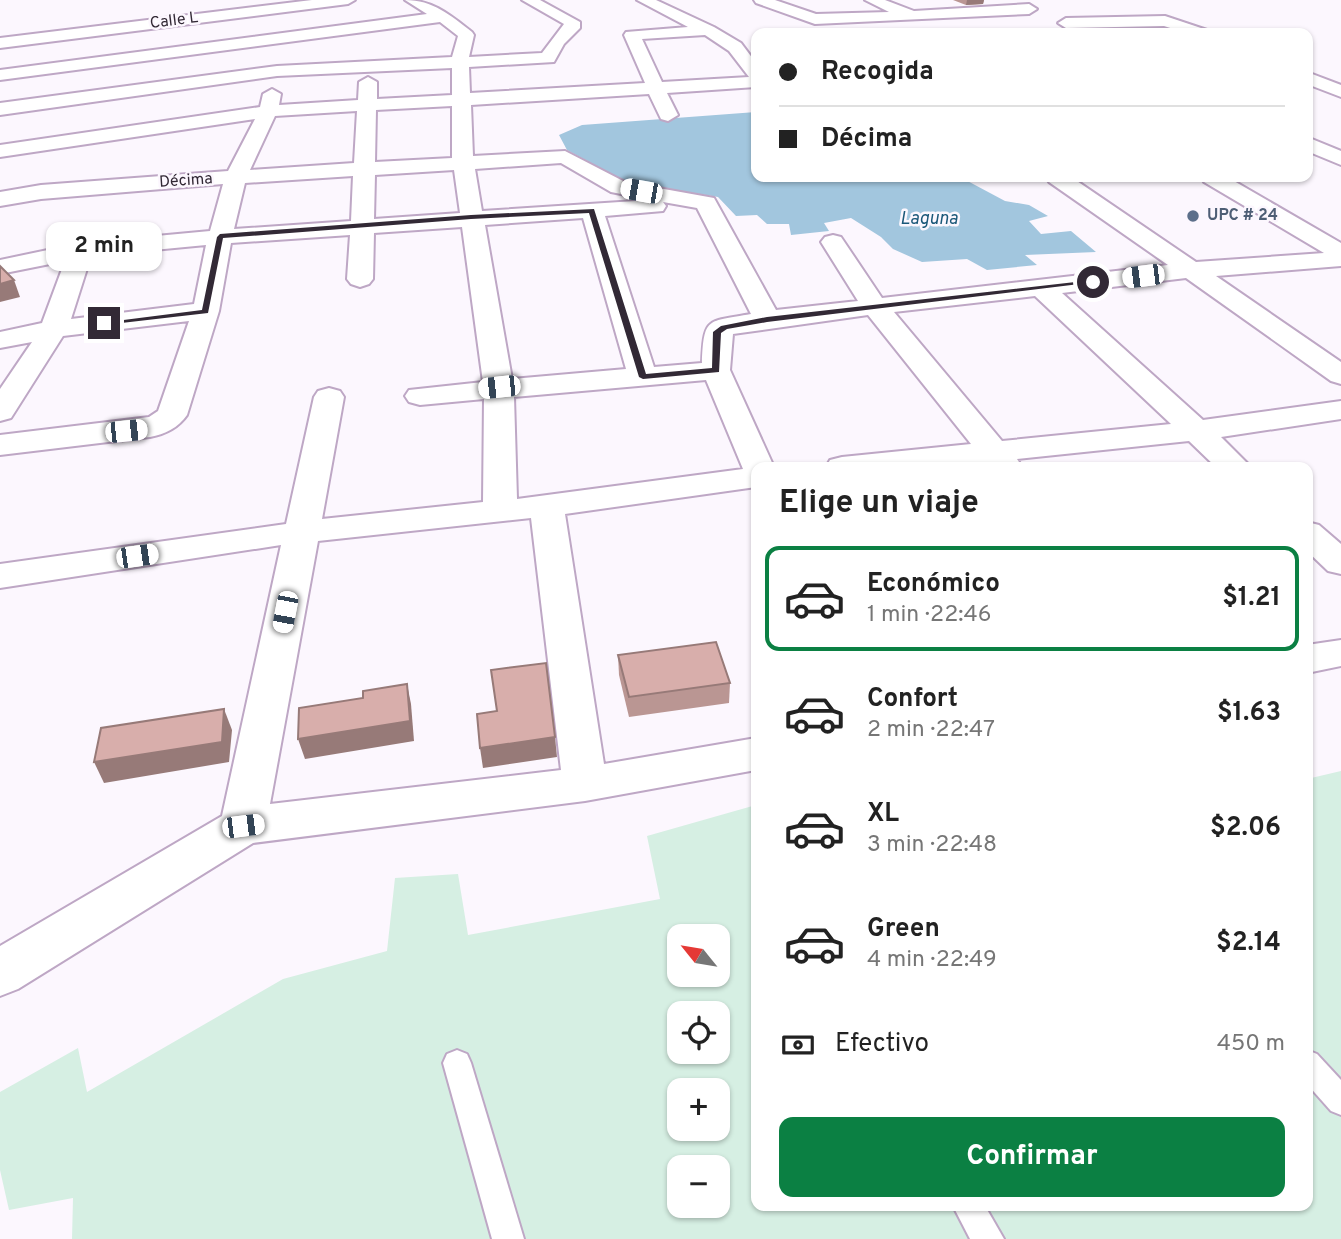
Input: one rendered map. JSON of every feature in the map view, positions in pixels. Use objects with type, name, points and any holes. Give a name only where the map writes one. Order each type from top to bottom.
[{"type":"street","name":"Calle L","points":[[0,43],[348,0]]},
{"type":"street","points":[[412,0],[443,17],[466,35],[460,61],[463,163],[499,387],[500,511]]},
{"type":"street","points":[[529,0],[572,22],[572,28],[557,42],[548,58]]},
{"type":"street","points":[[644,0],[708,30],[740,50],[751,66]]},
{"type":"street","points":[[761,0],[804,17],[832,21],[1029,9]]},
{"type":"street","points":[[872,0],[912,16]]},
{"type":"street","points":[[1000,0],[1076,28]]},
{"type":"street","points":[[1122,6],[1142,14],[1149,20]]},
{"type":"street","points":[[107,13],[161,86]]},
{"type":"street","points":[[937,15],[958,27]]},
{"type":"street","points":[[41,192],[31,146],[6,108],[0,77],[443,17]]},
{"type":"street","points":[[1066,23],[1149,20],[1188,28]]},
{"type":"street","points":[[832,21],[841,28]]},
{"type":"street","points":[[668,115],[632,35],[708,30]]},
{"type":"street","points":[[360,279],[369,66],[379,44]]},
{"type":"street","points":[[6,108],[277,71],[548,58]]},
{"type":"street","points":[[548,58],[570,114]]},
{"type":"street","points":[[1313,70],[1330,69]]},
{"type":"street","points":[[277,71],[268,111],[236,177],[565,157],[619,187],[706,202]]},
{"type":"street","points":[[1313,80],[1341,92]]},
{"type":"street","points":[[0,151],[268,111],[751,82]]},
{"type":"street","points":[[1313,145],[1337,155]]},
{"type":"street","points":[[1313,156],[1337,155]]},
{"type":"street","name":"Décima","points":[[0,199],[41,192],[236,177],[220,237],[205,312],[172,415],[150,428],[0,445]]},
{"type":"street","points":[[1072,182],[1341,375]]},
{"type":"street","points":[[1220,182],[1341,256]]},
{"type":"street","points":[[0,267],[81,250],[220,237],[706,202]]},
{"type":"street","points":[[706,202],[767,319]]},
{"type":"street","points":[[592,211],[643,377]]},
{"type":"street","points":[[833,242],[875,307],[1000,459]]},
{"type":"street","points":[[0,412],[54,329],[81,250]]},
{"type":"street","points":[[756,462],[716,370],[717,332],[724,327],[767,319],[1193,270],[1341,256]]},
{"type":"street","points":[[1042,288],[1229,462]]},
{"type":"street","points":[[0,340],[54,329],[205,312]]},
{"type":"street","points":[[420,396],[716,370]]},
{"type":"street","points":[[243,826],[329,397]]},
{"type":"street","points":[[941,462],[1000,459],[1341,410]]},
{"type":"street","points":[[0,576],[301,531],[547,506],[751,478]]},
{"type":"street","points":[[547,506],[584,784]]},
{"type":"street","points":[[1313,537],[1341,563]]},
{"type":"street","points":[[1313,658],[1341,653]]},
{"type":"street","points":[[0,973],[243,826],[584,784],[751,755]]},
{"type":"lane","points":[[457,1063],[508,1239]]},
{"type":"lane","points":[[1313,1070],[1341,1101]]},
{"type":"lane","points":[[971,1211],[988,1239]]},
{"type":"green space","points":[[1341,771],[1341,1239],[72,1239],[73,1198],[9,1210],[0,1170],[0,1092],[78,1048],[87,1092],[283,979],[387,951],[395,878],[458,874],[468,935],[660,899],[647,836],[751,806],[751,1211],[1313,1211],[1313,778]]},
{"type":"water","name":"Laguna","points":[[751,112],[751,182],[969,182],[1005,201],[1029,205],[1048,216],[1029,221],[1041,234],[1071,231],[1096,252],[1025,255],[1037,265],[987,270],[967,259],[922,262],[893,249],[881,237],[851,218],[824,223],[829,231],[791,235],[789,224],[767,224],[757,215],[736,216],[718,197],[626,182],[567,150],[559,135],[582,125]]},
{"type":"building","points":[[0,266],[14,280],[0,284]]},
{"type":"building","points":[[716,642],[730,683],[629,697],[618,655]]},
{"type":"building","points":[[546,663],[555,737],[480,748],[477,714],[497,711],[491,670]]},
{"type":"building","points":[[407,684],[410,721],[298,739],[299,708],[363,698],[363,691]]},
{"type":"building","points":[[224,709],[222,742],[94,762],[101,728]]},
{"type":"place","name":"UPC # 24","points":[[1193,216]]},
{"type":"route","points":[[104,323],[205,312],[220,237],[471,217],[592,211],[643,377],[716,370],[717,332],[724,327],[767,319],[1093,282]]}]
